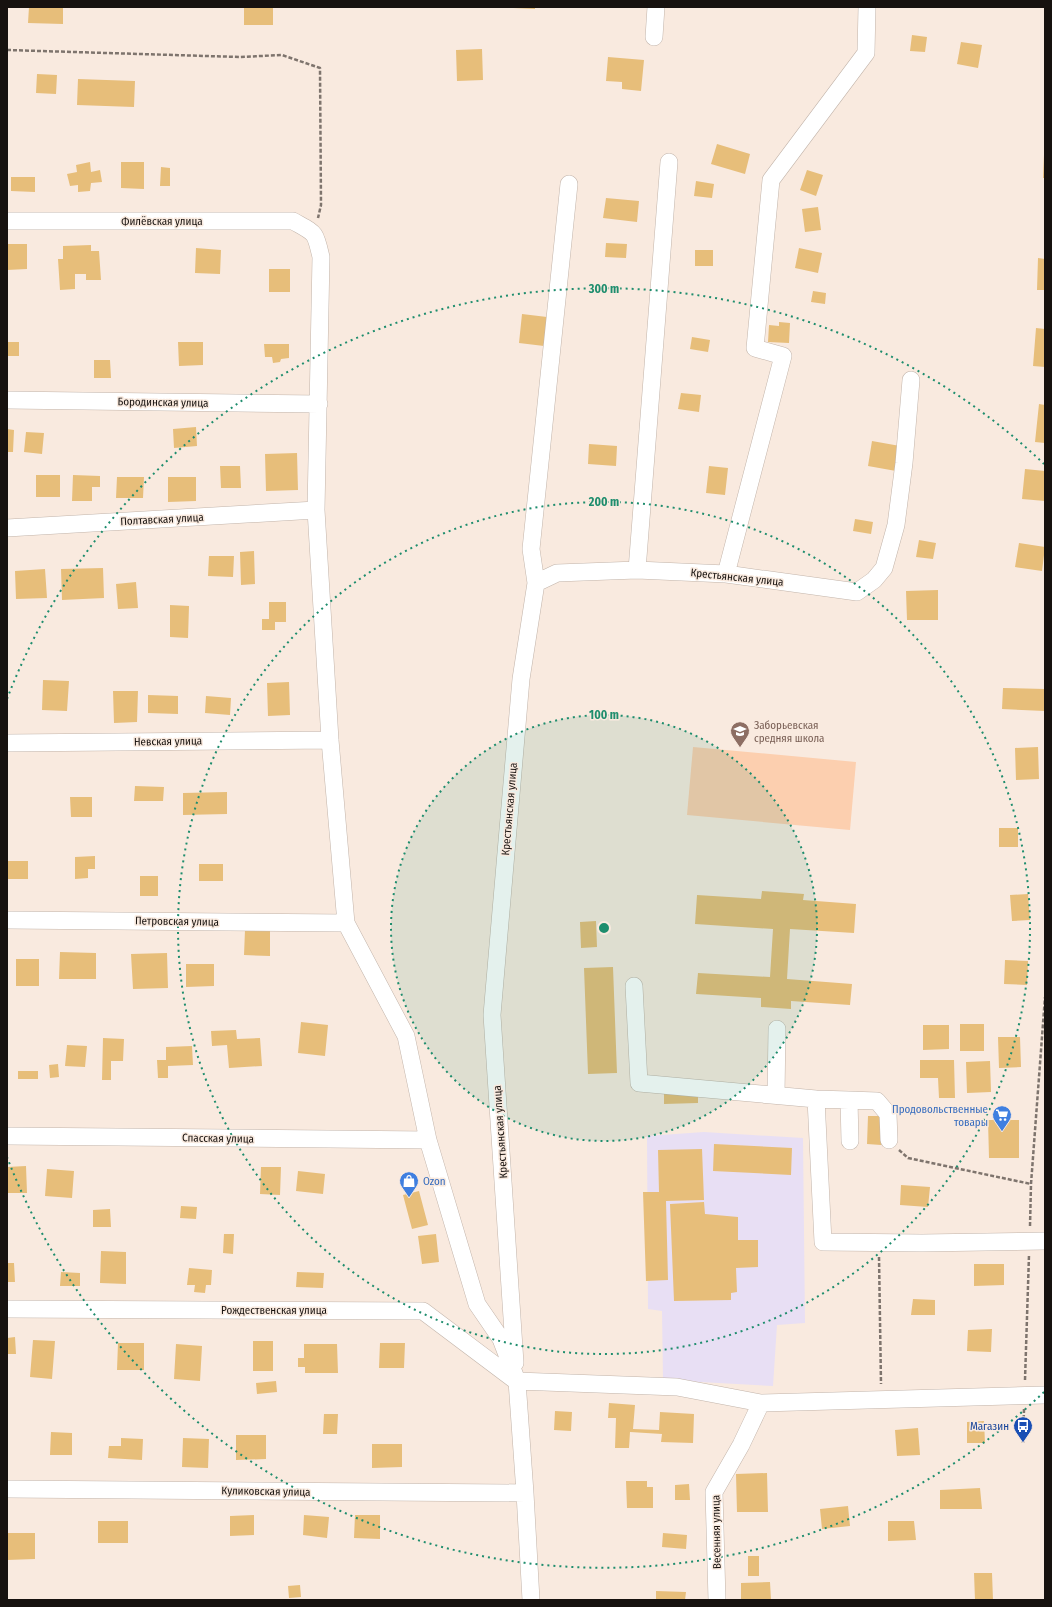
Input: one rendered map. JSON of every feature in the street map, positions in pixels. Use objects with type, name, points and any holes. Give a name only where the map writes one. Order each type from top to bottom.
[{"type":"street","points":[[654,37],[656,7]]},
{"type":"street","points":[[726,574],[783,356],[755,348],[771,180],[866,53],[867,7]]},
{"type":"street","points":[[637,570],[669,162]]},
{"type":"street","points":[[536,583],[531,549],[569,184]]},
{"type":"street","name":"Филёвская улица","points":[[7,221],[293,221],[314,233],[321,257],[319,404]]},
{"type":"street","name":"Крестьянская улица","points":[[531,1600],[492,1015],[521,679],[536,583],[557,573],[637,570],[726,574],[857,592],[874,580],[884,568],[896,525],[904,463],[911,380]]},
{"type":"street","name":"Бородинская улица","points":[[7,400],[319,404]]},
{"type":"street","points":[[319,404],[316,510],[330,740],[346,923],[406,1036],[428,1140],[477,1304],[501,1339],[517,1381],[677,1387],[761,1402],[1045,1395]]},
{"type":"street","name":"Полтавская улица","points":[[7,528],[316,510]]},
{"type":"street","name":"Невская улица","points":[[7,743],[330,740]]},
{"type":"street","name":"Петровская улица","points":[[7,920],[346,923]]},
{"type":"street","points":[[634,986],[639,1083],[776,1096],[877,1101],[888,1114],[889,1140]]},
{"type":"street","points":[[776,1029],[776,1096]]},
{"type":"street","points":[[816,1099],[823,1242],[922,1244],[1037,1241]]},
{"type":"street","points":[[849,1100],[850,1141]]},
{"type":"street","name":"Спасская улица","points":[[7,1136],[428,1140]]},
{"type":"street","name":"Рождественская улица","points":[[7,1309],[423,1310],[517,1381]]},
{"type":"street","name":"Весенняя улица","points":[[717,1600],[714,1492],[741,1445],[761,1402]]},
{"type":"street","name":"Куликовская улица","points":[[7,1488],[525,1493]]},
{"type":"path","points":[[7,50],[240,57],[282,56],[320,68],[321,205]]},
{"type":"path","points":[[1024,1443],[1025,1396],[1037,1241],[1031,1184],[1045,997]]},
{"type":"path","points":[[889,1140],[908,1158],[1031,1184]]},
{"type":"path","points":[[878,1243],[882,1399]]},
{"type":"shaded area","points":[[693,747],[856,762],[850,830],[687,815]]},
{"type":"shaded area","points":[[704,1132],[803,1138],[805,1323],[777,1325],[773,1386],[663,1380],[662,1311],[648,1309],[647,1136]]},
{"type":"building","points":[[29,7],[63,7],[63,24],[28,23]]},
{"type":"building","points":[[244,7],[273,7],[273,25],[244,25]]},
{"type":"building","points":[[535,7],[535,9],[513,8]]},
{"type":"building","points":[[912,35],[927,37],[925,52],[910,51]]},
{"type":"building","points":[[961,42],[982,45],[978,68],[957,64]]},
{"type":"building","points":[[482,49],[483,80],[457,81],[456,50]]},
{"type":"building","points":[[608,57],[644,60],[641,91],[622,89],[622,82],[606,81]]},
{"type":"building","points":[[37,74],[57,75],[56,94],[36,93]]},
{"type":"building","points":[[78,79],[135,81],[134,107],[77,105]]},
{"type":"building","points":[[717,144],[750,154],[745,174],[711,164]]},
{"type":"building","points":[[1044,155],[1045,178],[1043,178]]},
{"type":"building","points":[[90,162],[91,172],[100,170],[102,182],[91,183],[90,191],[78,192],[78,185],[70,186],[67,174],[77,172],[76,165]]},
{"type":"building","points":[[121,162],[144,162],[144,189],[121,188]]},
{"type":"building","points":[[161,167],[170,168],[170,186],[160,186]]},
{"type":"building","points":[[807,170],[823,175],[816,196],[800,190]]},
{"type":"building","points":[[11,177],[35,177],[35,192],[11,191]]},
{"type":"building","points":[[696,181],[714,184],[712,198],[694,196]]},
{"type":"building","points":[[606,198],[639,201],[637,222],[603,218]]},
{"type":"building","points":[[818,207],[821,230],[805,232],[802,209]]},
{"type":"building","points":[[606,243],[627,244],[626,258],[605,257]]},
{"type":"building","points":[[7,244],[27,244],[27,269],[7,270]]},
{"type":"building","points":[[91,245],[91,251],[99,251],[101,280],[86,280],[86,274],[75,274],[75,289],[60,290],[58,259],[63,259],[63,246]]},
{"type":"building","points":[[196,248],[221,250],[220,274],[195,273]]},
{"type":"building","points":[[799,248],[822,253],[818,273],[795,268]]},
{"type":"building","points":[[695,250],[713,250],[713,266],[695,266]]},
{"type":"building","points":[[1038,258],[1045,259],[1045,290],[1037,290]]},
{"type":"building","points":[[269,269],[290,269],[290,292],[269,292]]},
{"type":"building","points":[[813,291],[826,293],[825,304],[811,302]]},
{"type":"building","points":[[522,314],[547,317],[544,346],[519,343]]},
{"type":"building","points":[[779,322],[790,323],[789,343],[768,342],[769,325],[779,326]]},
{"type":"building","points":[[1036,328],[1045,329],[1045,367],[1033,366]]},
{"type":"building","points":[[692,337],[710,340],[708,352],[690,349]]},
{"type":"building","points":[[7,342],[19,342],[19,356],[7,356]]},
{"type":"building","points":[[178,342],[203,342],[203,365],[179,366]]},
{"type":"building","points":[[264,344],[289,344],[289,358],[281,359],[280,362],[273,363],[272,357],[265,357]]},
{"type":"building","points":[[94,360],[110,360],[111,378],[94,378]]},
{"type":"building","points":[[681,393],[701,395],[699,412],[678,409]]},
{"type":"building","points":[[1039,404],[1045,405],[1045,443],[1035,442]]},
{"type":"building","points":[[196,427],[197,446],[174,448],[173,429]]},
{"type":"building","points":[[7,429],[14,430],[13,452],[7,452]]},
{"type":"building","points":[[26,432],[44,433],[42,454],[24,452]]},
{"type":"building","points":[[872,441],[900,446],[896,471],[868,466]]},
{"type":"building","points":[[589,444],[617,446],[616,466],[588,464]]},
{"type":"building","points":[[297,453],[298,490],[266,491],[265,454]]},
{"type":"building","points":[[220,466],[240,466],[241,488],[221,488]]},
{"type":"building","points":[[709,466],[728,468],[725,495],[706,493]]},
{"type":"building","points":[[1025,469],[1045,471],[1045,501],[1022,499]]},
{"type":"building","points":[[36,475],[60,475],[60,497],[36,497]]},
{"type":"building","points":[[73,475],[100,476],[100,487],[92,487],[92,501],[72,501]]},
{"type":"building","points":[[117,477],[144,477],[143,498],[116,498]]},
{"type":"building","points":[[168,477],[196,477],[196,501],[168,502]]},
{"type":"building","points":[[855,519],[873,522],[871,534],[853,531]]},
{"type":"building","points":[[919,540],[936,543],[933,559],[916,557]]},
{"type":"building","points":[[1019,543],[1045,547],[1042,571],[1015,567]]},
{"type":"building","points":[[254,551],[255,584],[241,585],[240,552]]},
{"type":"building","points":[[209,556],[234,556],[233,577],[208,576]]},
{"type":"building","points":[[103,568],[104,598],[62,600],[61,569]]},
{"type":"building","points":[[45,569],[47,598],[16,599],[15,571]]},
{"type":"building","points":[[136,582],[138,608],[118,609],[116,584]]},
{"type":"building","points":[[938,590],[938,620],[907,620],[906,591]]},
{"type":"building","points":[[269,602],[286,602],[286,622],[275,622],[275,630],[262,630],[262,619],[269,619]]},
{"type":"building","points":[[170,605],[189,606],[188,638],[170,637]]},
{"type":"building","points":[[43,680],[69,681],[67,711],[42,710]]},
{"type":"building","points":[[289,682],[290,715],[268,716],[267,683]]},
{"type":"building","points":[[1003,688],[1045,689],[1045,711],[1002,709]]},
{"type":"building","points":[[113,691],[138,691],[137,722],[114,723]]},
{"type":"building","points":[[148,695],[178,696],[178,714],[148,713]]},
{"type":"building","points":[[206,696],[231,698],[230,715],[205,713]]},
{"type":"building","points":[[1038,747],[1039,779],[1016,780],[1015,748]]},
{"type":"building","points":[[135,786],[164,787],[163,801],[134,801]]},
{"type":"building","points":[[227,792],[227,814],[183,815],[183,793]]},
{"type":"building","points":[[70,797],[92,797],[92,817],[71,817]]},
{"type":"building","points":[[999,828],[1018,828],[1018,847],[999,847]]},
{"type":"building","points":[[95,856],[95,869],[88,869],[88,878],[75,879],[75,857]]},
{"type":"building","points":[[7,861],[28,861],[28,879],[7,879]]},
{"type":"building","points":[[199,864],[223,864],[223,881],[199,881]]},
{"type":"building","points":[[140,876],[158,876],[158,896],[140,896]]},
{"type":"building","points":[[762,891],[804,894],[803,900],[856,904],[854,933],[790,929],[787,979],[852,984],[850,1005],[791,1001],[791,1009],[761,1007],[761,998],[696,994],[698,973],[770,977],[773,929],[695,924],[697,895],[761,899]]},
{"type":"building","points":[[1028,894],[1030,920],[1012,921],[1010,895]]},
{"type":"building","points":[[596,921],[597,947],[581,948],[580,922]]},
{"type":"building","points":[[245,930],[270,931],[270,956],[244,955]]},
{"type":"building","points":[[60,952],[96,953],[96,979],[59,979]]},
{"type":"building","points":[[167,953],[168,988],[133,989],[131,954]]},
{"type":"building","points":[[16,959],[39,959],[39,986],[16,986]]},
{"type":"building","points":[[1005,960],[1028,961],[1027,985],[1004,984]]},
{"type":"building","points":[[186,964],[214,964],[214,986],[186,987]]},
{"type":"building","points":[[613,967],[617,1073],[588,1074],[584,968]]},
{"type":"building","points":[[301,1022],[328,1025],[325,1056],[298,1053]]},
{"type":"building","points":[[960,1024],[984,1024],[984,1051],[960,1051]]},
{"type":"building","points":[[923,1025],[949,1025],[949,1049],[923,1050]]},
{"type":"building","points":[[236,1030],[237,1039],[260,1038],[262,1066],[229,1068],[227,1045],[212,1046],[211,1031]]},
{"type":"building","points":[[998,1037],[1020,1037],[1021,1067],[999,1068]]},
{"type":"building","points":[[103,1038],[124,1039],[123,1061],[111,1061],[111,1080],[102,1080]]},
{"type":"building","points":[[67,1045],[87,1046],[85,1067],[65,1066]]},
{"type":"building","points":[[192,1046],[193,1065],[168,1066],[168,1078],[158,1078],[157,1060],[166,1060],[166,1047]]},
{"type":"building","points":[[920,1060],[954,1060],[955,1098],[939,1098],[938,1078],[920,1078]]},
{"type":"building","points":[[990,1061],[991,1092],[967,1093],[966,1062]]},
{"type":"building","points":[[58,1064],[59,1077],[50,1078],[49,1065]]},
{"type":"building","points":[[18,1071],[38,1071],[38,1079],[18,1079]]},
{"type":"building","points":[[664,1091],[698,1091],[698,1103],[664,1104]]},
{"type":"building","points":[[868,1116],[882,1116],[881,1145],[867,1144]]},
{"type":"building","points":[[988,1120],[1019,1120],[1019,1158],[989,1158]]},
{"type":"building","points":[[714,1144],[792,1148],[791,1175],[713,1171]]},
{"type":"building","points":[[702,1149],[704,1200],[666,1201],[668,1280],[646,1281],[643,1192],[659,1192],[658,1150]]},
{"type":"building","points":[[26,1166],[27,1193],[7,1193],[7,1167]]},
{"type":"building","points":[[261,1167],[281,1167],[280,1195],[260,1194]]},
{"type":"building","points":[[47,1169],[74,1171],[72,1198],[45,1196]]},
{"type":"building","points":[[298,1171],[325,1174],[323,1194],[296,1191]]},
{"type":"building","points":[[901,1185],[930,1187],[928,1207],[900,1205]]},
{"type":"building","points":[[419,1191],[428,1225],[412,1229],[403,1195]]},
{"type":"building","points":[[704,1202],[705,1214],[738,1217],[738,1240],[758,1240],[758,1267],[736,1268],[737,1292],[731,1293],[731,1300],[674,1301],[670,1204]]},
{"type":"building","points":[[181,1206],[197,1207],[196,1219],[180,1218]]},
{"type":"building","points":[[110,1209],[111,1227],[93,1227],[93,1210]]},
{"type":"building","points":[[224,1234],[234,1234],[233,1254],[223,1253]]},
{"type":"building","points":[[436,1234],[439,1262],[422,1264],[418,1236]]},
{"type":"building","points":[[101,1251],[126,1252],[126,1284],[100,1283]]},
{"type":"building","points":[[7,1263],[14,1263],[15,1282],[7,1282]]},
{"type":"building","points":[[974,1264],[1004,1264],[1004,1285],[974,1286]]},
{"type":"building","points":[[189,1268],[212,1270],[211,1285],[206,1285],[205,1293],[194,1292],[195,1285],[187,1285]]},
{"type":"building","points":[[61,1272],[80,1273],[80,1286],[60,1286]]},
{"type":"building","points":[[297,1272],[324,1273],[323,1288],[296,1287]]},
{"type":"building","points":[[913,1299],[935,1300],[935,1315],[911,1315]]},
{"type":"building","points":[[992,1329],[991,1352],[967,1351],[968,1330]]},
{"type":"building","points":[[15,1337],[16,1354],[7,1354],[7,1338]]},
{"type":"building","points":[[33,1340],[55,1341],[52,1379],[30,1377]]},
{"type":"building","points":[[253,1341],[273,1341],[273,1371],[253,1371]]},
{"type":"building","points":[[118,1343],[144,1343],[144,1370],[117,1370]]},
{"type":"building","points":[[380,1343],[405,1343],[404,1368],[379,1368]]},
{"type":"building","points":[[176,1344],[202,1346],[200,1381],[174,1379]]},
{"type":"building","points":[[304,1344],[337,1344],[338,1373],[305,1373],[305,1367],[298,1367],[298,1358],[304,1358]]},
{"type":"building","points":[[276,1381],[277,1392],[257,1394],[256,1383]]},
{"type":"building","points":[[609,1403],[635,1405],[633,1429],[659,1430],[660,1412],[694,1414],[693,1443],[661,1442],[662,1434],[630,1432],[629,1448],[615,1448],[616,1418],[608,1418]]},
{"type":"building","points":[[555,1411],[572,1412],[571,1431],[554,1430]]},
{"type":"building","points":[[324,1414],[338,1414],[337,1434],[323,1434]]},
{"type":"building","points":[[984,1421],[985,1443],[967,1443],[967,1422]]},
{"type":"building","points":[[918,1428],[920,1455],[897,1456],[895,1430]]},
{"type":"building","points":[[51,1432],[72,1433],[72,1455],[50,1455]]},
{"type":"building","points":[[236,1435],[266,1435],[266,1459],[236,1460]]},
{"type":"building","points":[[121,1438],[143,1439],[142,1460],[108,1458],[109,1446],[121,1446]]},
{"type":"building","points":[[183,1438],[209,1439],[208,1468],[182,1467]]},
{"type":"building","points":[[372,1444],[402,1444],[402,1467],[372,1468]]},
{"type":"building","points":[[767,1473],[768,1512],[737,1512],[736,1474]]},
{"type":"building","points":[[626,1481],[647,1481],[647,1487],[653,1487],[653,1508],[627,1508]]},
{"type":"building","points":[[689,1484],[690,1500],[675,1500],[675,1485]]},
{"type":"building","points":[[980,1488],[982,1509],[940,1509],[940,1490]]},
{"type":"building","points":[[848,1506],[850,1526],[822,1529],[820,1509]]},
{"type":"building","points":[[254,1515],[254,1535],[230,1536],[230,1516]]},
{"type":"building","points":[[304,1515],[329,1517],[327,1538],[303,1535]]},
{"type":"building","points":[[355,1515],[380,1515],[380,1539],[354,1538]]},
{"type":"building","points":[[98,1521],[128,1521],[128,1543],[98,1543]]},
{"type":"building","points":[[888,1521],[914,1521],[916,1540],[888,1541]]},
{"type":"building","points":[[7,1533],[35,1533],[35,1559],[7,1560]]},
{"type":"building","points":[[663,1533],[687,1535],[686,1549],[662,1547]]},
{"type":"building","points":[[748,1556],[759,1556],[759,1576],[748,1576]]},
{"type":"building","points":[[974,1573],[992,1573],[993,1600],[975,1600]]},
{"type":"building","points":[[770,1582],[771,1600],[741,1600],[741,1583]]},
{"type":"building","points":[[300,1585],[301,1597],[289,1598],[288,1586]]},
{"type":"building","points":[[656,1591],[686,1592],[685,1600],[656,1600]]},
{"type":"place","name":"Заборьевская средняя школа","points":[[740,748]]},
{"type":"place","name":"Продовольственные товары","points":[[1002,1132]]},
{"type":"place","name":"Ozon","points":[[409,1198]]},
{"type":"place","name":"Магазин","points":[[1023,1443]]}]
